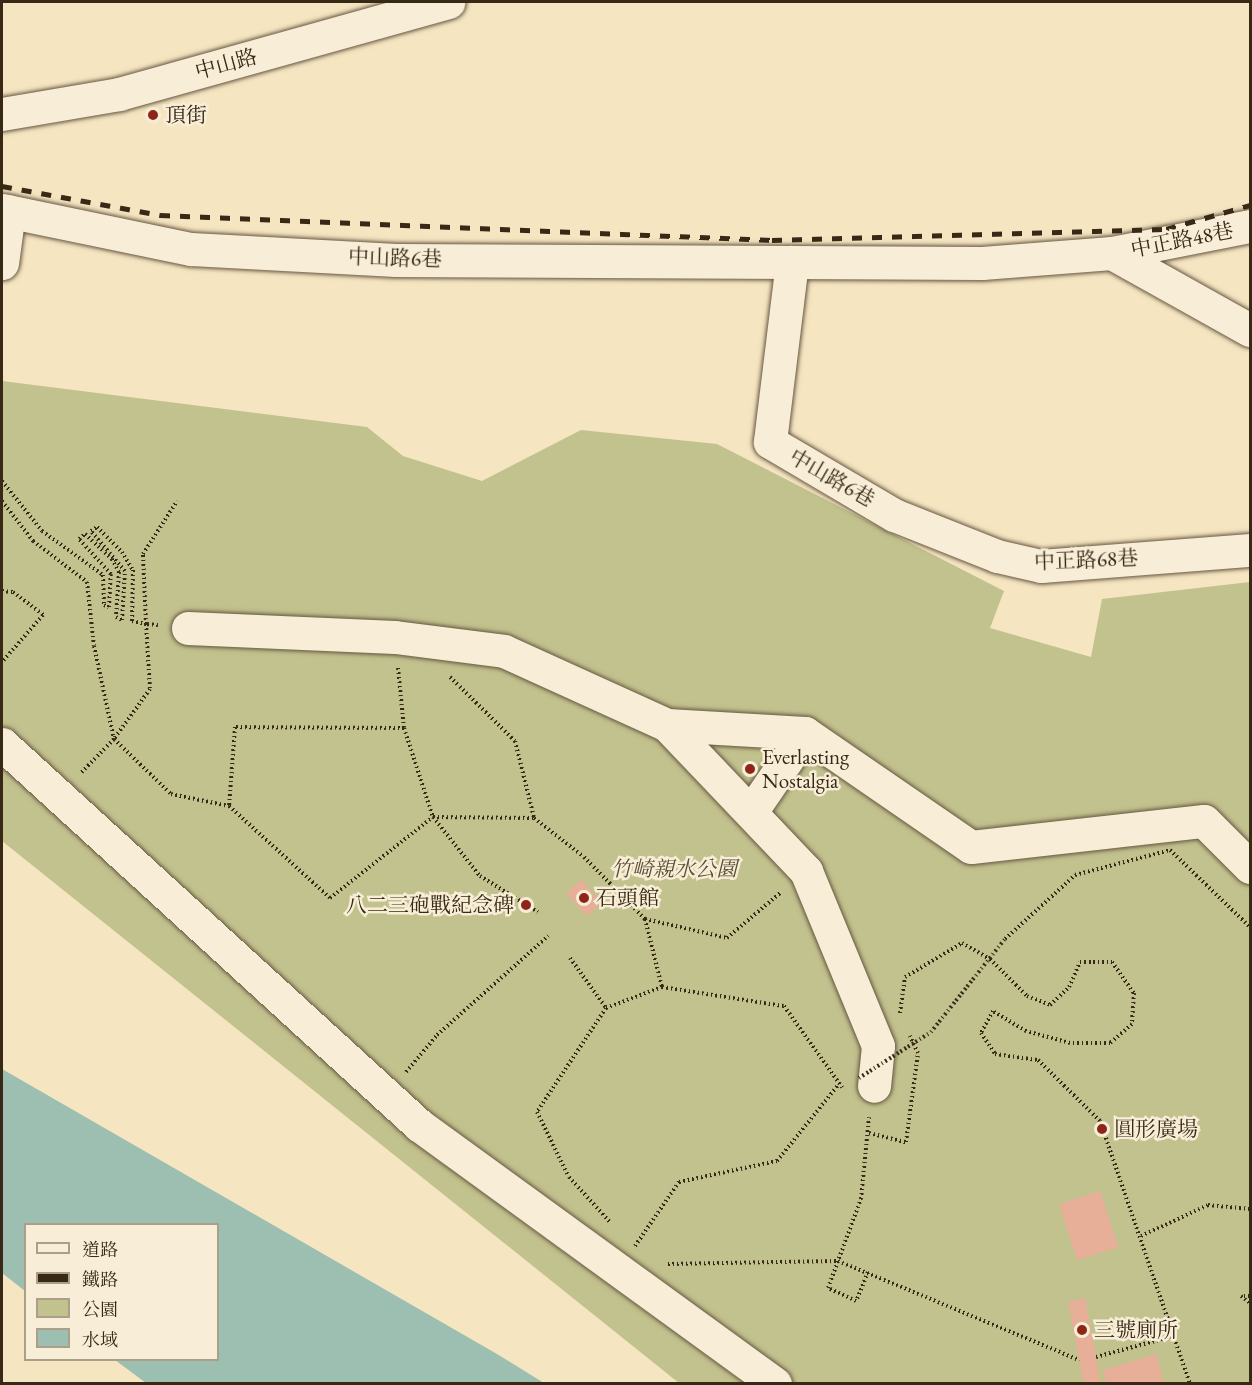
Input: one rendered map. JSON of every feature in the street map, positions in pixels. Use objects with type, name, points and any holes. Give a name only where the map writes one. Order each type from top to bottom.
[{"type":"street","name":"中山路","points":[[2,114],[119,94],[448,2]]},
{"type":"street","name":"中山路6巷","points":[[5,210],[191,249],[396,260],[982,263],[1112,253]]},
{"type":"street","points":[[2,263],[5,210]]},
{"type":"street","name":"中正路48巷","points":[[1112,253],[1251,226]]},
{"type":"street","points":[[1112,253],[1251,330]]},
{"type":"street","name":"中山路6巷","points":[[792,262],[770,442],[894,515]]},
{"type":"street","name":"中正路68巷","points":[[894,515],[997,556],[1041,566],[1251,550]]},
{"type":"street","points":[[188,628],[403,638],[504,651],[667,725],[753,809],[806,871],[878,1046],[868,1088]]},
{"type":"street","points":[[667,725],[805,733],[971,847],[1204,821],[1251,867]]},
{"type":"street","points":[[753,809],[805,733]]},
{"type":"street","points":[[2,744],[419,1125],[775,1383]]},
{"type":"path","points":[[2,481],[57,542],[104,575],[104,605],[110,607],[111,574],[79,539],[84,534],[112,559],[119,572],[116,617],[122,620],[125,571],[92,531],[97,526],[133,570],[132,621],[146,624],[150,689],[114,739],[59,796]]},
{"type":"path","points":[[2,501],[33,541],[87,582],[94,646],[114,739],[171,794],[229,806],[330,898],[433,817],[534,818],[584,857],[645,919],[662,987]]},
{"type":"path","points":[[143,589],[143,554],[177,501]]},
{"type":"path","points":[[2,591],[14,592],[43,615],[2,662]]},
{"type":"path","points":[[403,638],[404,729],[433,817],[480,876],[538,912]]},
{"type":"path","points":[[403,638],[515,741],[534,818]]},
{"type":"path","points":[[229,806],[235,727],[404,729]]},
{"type":"path","points":[[617,1230],[569,1177],[537,1112],[606,1008],[662,987],[784,1006],[838,1085],[868,1088],[931,1032],[1005,939],[1075,875],[1170,850],[1251,927]]},
{"type":"path","points":[[645,919],[727,938],[806,871]]},
{"type":"path","points":[[403,1076],[437,1035],[548,936]]},
{"type":"path","points":[[869,1133],[906,1142],[918,1053],[900,1016],[905,977],[962,943],[990,959],[1027,996],[1050,1005],[1069,987],[1080,962],[1112,962],[1134,993],[1132,1024],[1110,1043],[1070,1043],[1026,1031],[993,1011],[981,1033],[995,1054],[1038,1060],[1100,1121],[1178,1335],[1190,1383]]},
{"type":"path","points":[[570,958],[606,1008]]},
{"type":"path","points":[[633,1248],[679,1182],[777,1161],[838,1085]]},
{"type":"path","points":[[868,1088],[869,1133],[861,1199],[828,1288],[856,1301],[868,1272]]},
{"type":"path","points":[[1141,1236],[1208,1204],[1251,1209]]},
{"type":"path","points":[[625,1239],[633,1248],[643,1253]]},
{"type":"path","points":[[664,1263],[674,1267],[838,1261],[1079,1360]]},
{"type":"path","points":[[1251,1296],[1241,1296],[1251,1303]]},
{"type":"path","points":[[1096,1358],[1178,1335]]},
{"type":"green space","name":"竹崎親水公園","points":[[2,381],[367,427],[403,456],[482,481],[581,430],[717,444],[1004,591],[990,628],[1091,657],[1102,599],[1250,582],[1250,1383],[679,1383],[2,841]]},
{"type":"water","points":[[2,1069],[544,1383],[146,1383],[116,1361],[219,1361],[219,1223],[24,1223],[24,1290],[2,1273]]},
{"type":"building","name":"石頭館","points":[[581,880],[602,903],[587,916],[566,893]]},
{"type":"building","points":[[1100,1191],[1118,1247],[1077,1260],[1059,1204]]},
{"type":"building","name":"三號廁所","points":[[1085,1298],[1101,1384],[1084,1384],[1068,1302]]},
{"type":"building","points":[[1156,1354],[1164,1384],[1106,1384],[1103,1370]]},
{"type":"railway","points":[[2,186],[160,215],[772,240],[1166,229],[1250,205]]},
{"type":"place","name":"頂街","points":[[153,115]]},
{"type":"place","name":"Everlasting Nostalgia","points":[[750,769]]},
{"type":"place","name":"石頭館","points":[[584,898]]},
{"type":"place","name":"八二三砲戰紀念碑","points":[[526,905]]},
{"type":"place","name":"圓形廣場","points":[[1102,1129]]},
{"type":"place","name":"三號廁所","points":[[1082,1330]]}]
